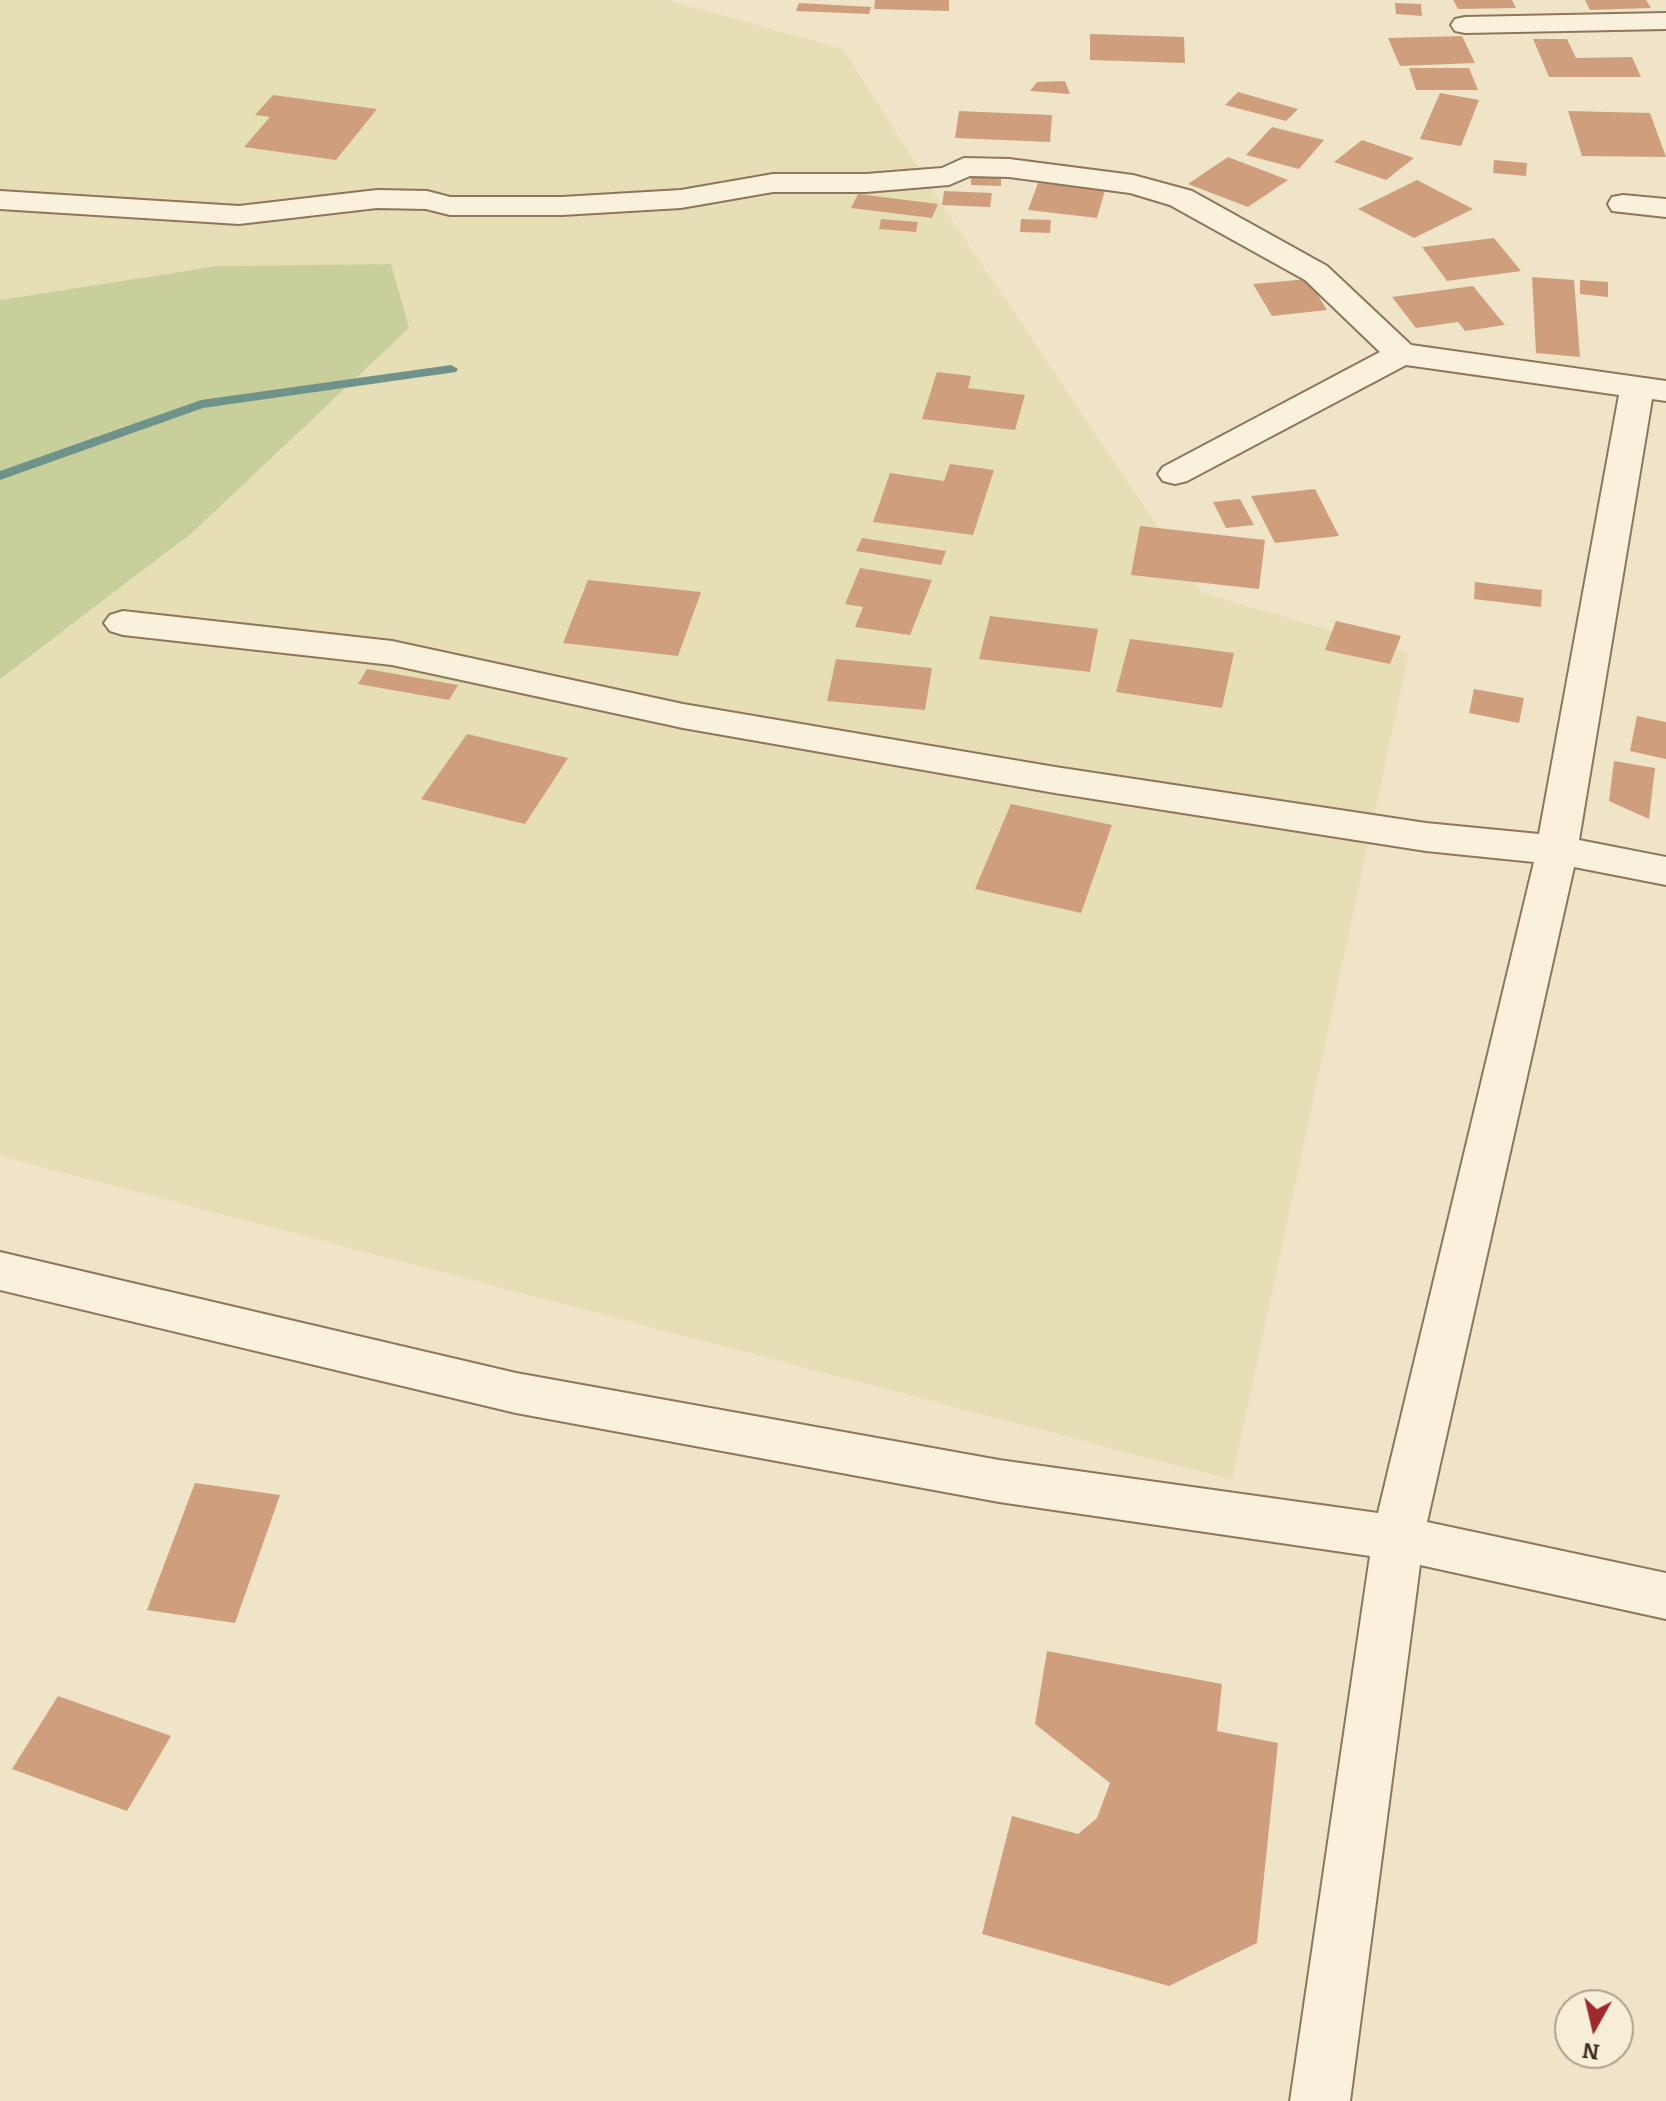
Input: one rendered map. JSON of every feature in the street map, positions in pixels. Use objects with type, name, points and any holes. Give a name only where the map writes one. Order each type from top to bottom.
[{"type":"street","points":[[1465,25],[1666,21]]},
{"type":"street","points":[[0,200],[239,215],[377,199],[427,200],[450,206],[575,206],[681,199],[773,183],[866,183],[949,176],[964,167],[1009,168],[1133,184],[1181,198],[1316,273],[1401,354],[1652,389],[1557,850],[1398,1538],[1320,2101]]},
{"type":"street","points":[[1623,204],[1666,208]]},
{"type":"street","points":[[1175,474],[1401,354]]},
{"type":"street","points":[[123,623],[392,653],[683,716],[1055,780],[1426,837],[1557,850],[1666,871]]},
{"type":"street","points":[[0,1271],[516,1393],[999,1481],[1398,1538],[1666,1596]]},
{"type":"shaded area","points":[[0,0],[667,0],[843,49],[942,205],[1202,593],[1409,653],[1232,1480],[0,1156],[0,679],[193,532],[409,328],[390,264],[218,266],[0,300]]},
{"type":"green space","points":[[391,264],[409,328],[193,532],[0,679],[0,300],[218,266]]},
{"type":"building","points":[[875,0],[949,0],[949,11],[874,9]]},
{"type":"building","points":[[1453,0],[1512,0],[1516,8],[1458,9]]},
{"type":"building","points":[[1585,0],[1646,0],[1651,8],[1590,10]]},
{"type":"building","points":[[799,3],[871,7],[869,14],[796,11]]},
{"type":"building","points":[[1395,3],[1421,4],[1422,16],[1396,14]]},
{"type":"building","points":[[1090,34],[1184,37],[1185,63],[1090,60]]},
{"type":"building","points":[[1462,36],[1475,63],[1400,66],[1388,38]]},
{"type":"building","points":[[1533,39],[1567,39],[1576,58],[1632,57],[1641,77],[1549,77]]},
{"type":"building","points":[[1409,68],[1469,68],[1478,90],[1416,90]]},
{"type":"building","points":[[1065,81],[1070,94],[1030,91],[1037,82]]},
{"type":"building","points":[[1238,92],[1298,109],[1286,121],[1225,105]]},
{"type":"building","points":[[1440,93],[1479,100],[1461,146],[1420,139]]},
{"type":"building","points":[[273,95],[377,109],[336,160],[244,147],[270,117],[255,115]]},
{"type":"building","points":[[959,111],[1052,115],[1050,142],[955,138]]},
{"type":"building","points":[[1568,111],[1650,113],[1666,157],[1582,156]]},
{"type":"building","points":[[1272,127],[1324,140],[1299,169],[1246,155]]},
{"type":"building","points":[[1362,140],[1414,158],[1386,180],[1334,162]]},
{"type":"building","points":[[1228,157],[1288,180],[1248,207],[1188,184]]},
{"type":"building","points":[[1494,160],[1527,163],[1526,176],[1493,173]]},
{"type":"building","points":[[971,173],[1001,174],[1001,186],[971,185]]},
{"type":"building","points":[[1417,180],[1473,209],[1414,238],[1358,209]]},
{"type":"building","points":[[1038,183],[1105,190],[1097,218],[1028,210]]},
{"type":"building","points":[[944,191],[992,193],[990,207],[942,205]]},
{"type":"building","points":[[858,194],[938,204],[932,218],[851,208]]},
{"type":"building","points":[[881,219],[918,222],[916,232],[879,229]]},
{"type":"building","points":[[1021,219],[1051,220],[1050,233],[1020,232]]},
{"type":"building","points":[[1494,238],[1521,271],[1447,281],[1422,247]]},
{"type":"building","points":[[1532,277],[1574,280],[1580,357],[1536,353]]},
{"type":"building","points":[[1308,279],[1327,310],[1272,316],[1253,284]]},
{"type":"building","points":[[1580,280],[1608,282],[1608,297],[1580,294]]},
{"type":"building","points":[[1473,286],[1505,325],[1465,331],[1458,322],[1416,328],[1392,297]]},
{"type":"building","points":[[937,372],[971,376],[968,388],[1025,395],[1015,430],[922,419]]},
{"type":"building","points":[[950,464],[994,470],[973,535],[873,522],[890,473],[944,481]]},
{"type":"building","points":[[1315,489],[1339,536],[1275,543],[1251,496]]},
{"type":"building","points":[[1240,499],[1254,525],[1226,528],[1213,502]]},
{"type":"building","points":[[1140,526],[1265,540],[1259,589],[1131,575]]},
{"type":"building","points":[[862,538],[946,551],[941,565],[856,551]]},
{"type":"building","points":[[860,568],[932,580],[910,635],[855,627],[863,607],[845,604]]},
{"type":"building","points":[[588,580],[701,592],[678,656],[563,643]]},
{"type":"building","points":[[1475,582],[1542,590],[1541,607],[1474,599]]},
{"type":"building","points":[[990,616],[1098,629],[1090,672],[979,659]]},
{"type":"building","points":[[1336,621],[1401,636],[1390,664],[1325,650]]},
{"type":"building","points":[[1130,639],[1234,653],[1222,708],[1116,692]]},
{"type":"building","points":[[836,659],[932,668],[925,710],[827,701]]},
{"type":"building","points":[[367,669],[458,685],[449,700],[358,684]]},
{"type":"building","points":[[1474,689],[1524,698],[1519,723],[1469,713]]},
{"type":"building","points":[[1637,716],[1666,722],[1666,759],[1630,751]]},
{"type":"building","points":[[467,734],[568,758],[525,824],[421,799]]},
{"type":"building","points":[[1614,761],[1655,768],[1649,819],[1609,801]]},
{"type":"building","points":[[1011,804],[1112,825],[1081,913],[975,889]]},
{"type":"building","points":[[195,1483],[280,1495],[235,1623],[147,1610]]},
{"type":"building","points":[[1047,1651],[1222,1684],[1217,1731],[1278,1743],[1257,1943],[1169,1986],[982,1934],[1012,1816],[1078,1834],[1097,1818],[1110,1783],[1035,1724]]},
{"type":"building","points":[[58,1696],[171,1736],[127,1811],[12,1769]]},
{"type":"waterway","points":[[0,476],[201,404],[451,369]]}]
